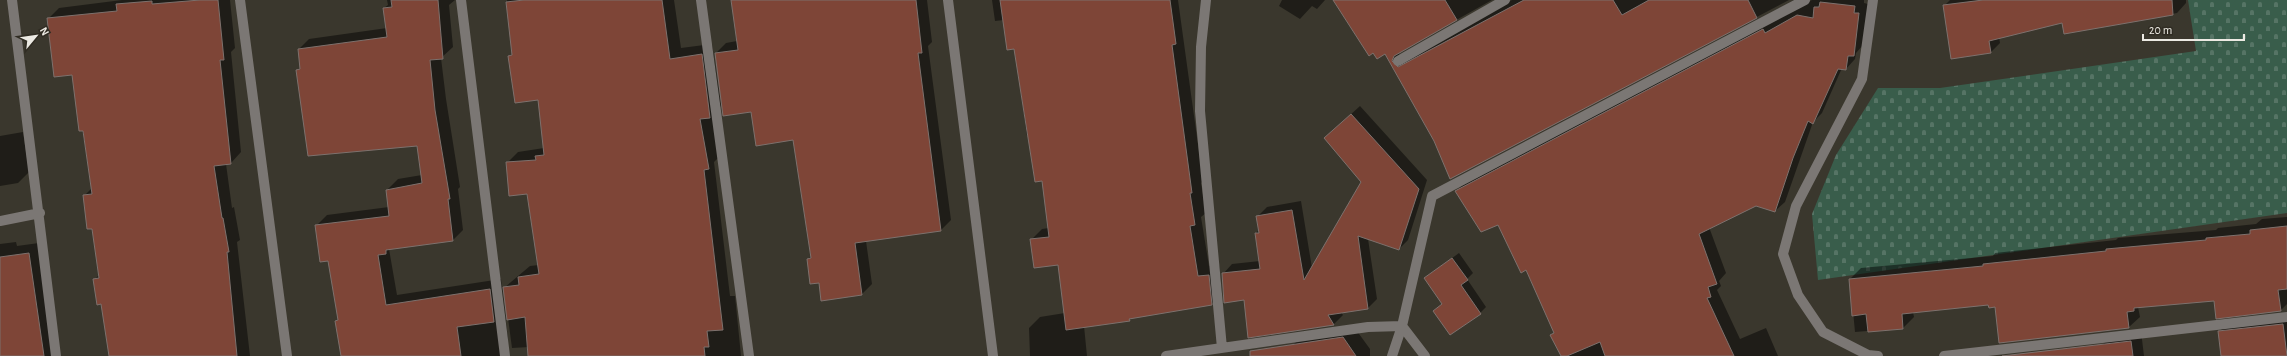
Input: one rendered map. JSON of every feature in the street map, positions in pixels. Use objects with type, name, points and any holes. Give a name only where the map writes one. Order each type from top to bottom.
[{"type":"street","points":[[12,0],[40,213],[56,356]]},
{"type":"street","points":[[240,0],[287,356]]},
{"type":"street","points":[[460,0],[505,356]]},
{"type":"street","points":[[701,0],[749,356]]},
{"type":"street","points":[[948,0],[993,356]]},
{"type":"street","points":[[1206,0],[1201,47],[1200,111],[1222,348]]},
{"type":"street","points":[[1398,61],[1504,0]]},
{"type":"street","points":[[1392,356],[1402,326],[1432,196],[1805,0]]},
{"type":"street","points":[[1873,0],[1862,79],[1796,206],[1783,254],[1798,295],[1823,332],[1868,355],[1878,356]]},
{"type":"street","points":[[0,221],[40,213]]},
{"type":"street","points":[[1944,356],[2287,318]]},
{"type":"street","points":[[1166,356],[1368,327],[1402,326]]},
{"type":"street","points":[[1402,326],[1425,356]]},
{"type":"green space","points":[[2188,0],[2287,0],[2287,213],[1818,280],[1812,214],[1836,155],[1878,88],[1940,88],[2196,51]]},
{"type":"building","points":[[218,0],[224,60],[220,60],[231,164],[214,166],[229,252],[227,252],[237,356],[109,356],[101,304],[97,305],[93,279],[99,278],[92,229],[87,229],[83,195],[92,194],[83,131],[79,131],[72,75],[54,77],[47,18],[117,11],[116,4],[152,1],[152,4]]},
{"type":"building","points":[[391,0],[438,0],[443,59],[430,60],[435,110],[450,199],[448,199],[453,241],[386,250],[386,254],[378,255],[386,305],[490,289],[494,322],[457,327],[461,356],[341,356],[335,321],[338,320],[328,261],[320,262],[315,225],[389,216],[386,190],[422,183],[417,146],[308,156],[296,70],[300,69],[298,49],[387,37],[383,8],[392,7]]},
{"type":"building","points":[[524,0],[662,0],[670,59],[702,54],[710,118],[700,119],[709,169],[704,170],[723,330],[707,331],[709,347],[704,347],[705,356],[528,356],[525,317],[507,320],[503,287],[519,285],[518,277],[539,274],[527,194],[509,196],[506,162],[536,160],[535,156],[544,155],[538,100],[515,103],[508,56],[512,55],[506,2]]},
{"type":"building","points":[[731,0],[916,0],[922,53],[918,53],[941,231],[855,243],[862,295],[821,301],[819,283],[810,284],[807,259],[811,258],[793,140],[756,146],[751,112],[723,116],[715,53],[738,50]]},
{"type":"building","points":[[1000,0],[1170,0],[1176,44],[1172,45],[1195,225],[1190,226],[1198,276],[1209,275],[1212,305],[1129,319],[1130,321],[1066,330],[1058,265],[1034,268],[1030,239],[1049,237],[1042,181],[1035,182],[1014,49],[1007,50]]},
{"type":"building","points":[[1333,0],[1445,0],[1457,20],[1394,56],[1392,61],[1398,67],[1524,0],[1613,0],[1622,15],[1649,0],[1748,0],[1757,18],[1450,179],[1434,141],[1385,54],[1377,59],[1373,53],[1369,56]]},
{"type":"building","points":[[1983,0],[2172,0],[2173,15],[2064,34],[2062,23],[1989,41],[1991,53],[1951,59],[1943,5]]},
{"type":"building","points":[[1820,2],[1855,6],[1854,13],[1859,13],[1854,56],[1848,56],[1846,70],[1838,69],[1813,124],[1808,121],[1793,158],[1775,212],[1756,206],[1699,234],[1717,284],[1708,287],[1711,297],[1707,298],[1734,356],[1605,356],[1600,342],[1567,356],[1561,356],[1550,335],[1554,333],[1526,270],[1521,273],[1498,225],[1481,232],[1455,191],[1763,29],[1765,33],[1797,15],[1813,18],[1814,7],[1819,7]]},
{"type":"building","points":[[1351,114],[1419,189],[1399,250],[1358,236],[1368,309],[1328,315],[1334,325],[1248,338],[1244,300],[1224,303],[1222,273],[1260,269],[1255,233],[1259,233],[1256,216],[1292,210],[1304,280],[1361,182],[1324,138]]},
{"type":"building","points":[[2287,226],[2287,289],[2278,290],[2281,311],[2216,319],[2214,301],[2134,308],[2134,311],[2127,312],[2129,328],[1999,343],[1995,307],[1989,308],[1988,305],[1902,314],[1903,329],[1868,332],[1866,314],[1852,316],[1849,279],[1983,266],[1983,264],[2106,251],[2106,249],[2206,240],[2206,238],[2250,234],[2250,230]]},
{"type":"building","points":[[29,253],[44,356],[0,356],[0,257]]},
{"type":"building","points":[[1452,258],[1468,280],[1461,285],[1481,314],[1450,335],[1433,311],[1442,304],[1424,278]]},
{"type":"building","points":[[2283,324],[2287,356],[2221,356],[2218,331]]},
{"type":"building","points":[[1343,337],[1356,356],[1250,356],[1250,351]]},
{"type":"building","points":[[2131,341],[2133,356],[2002,356]]}]
